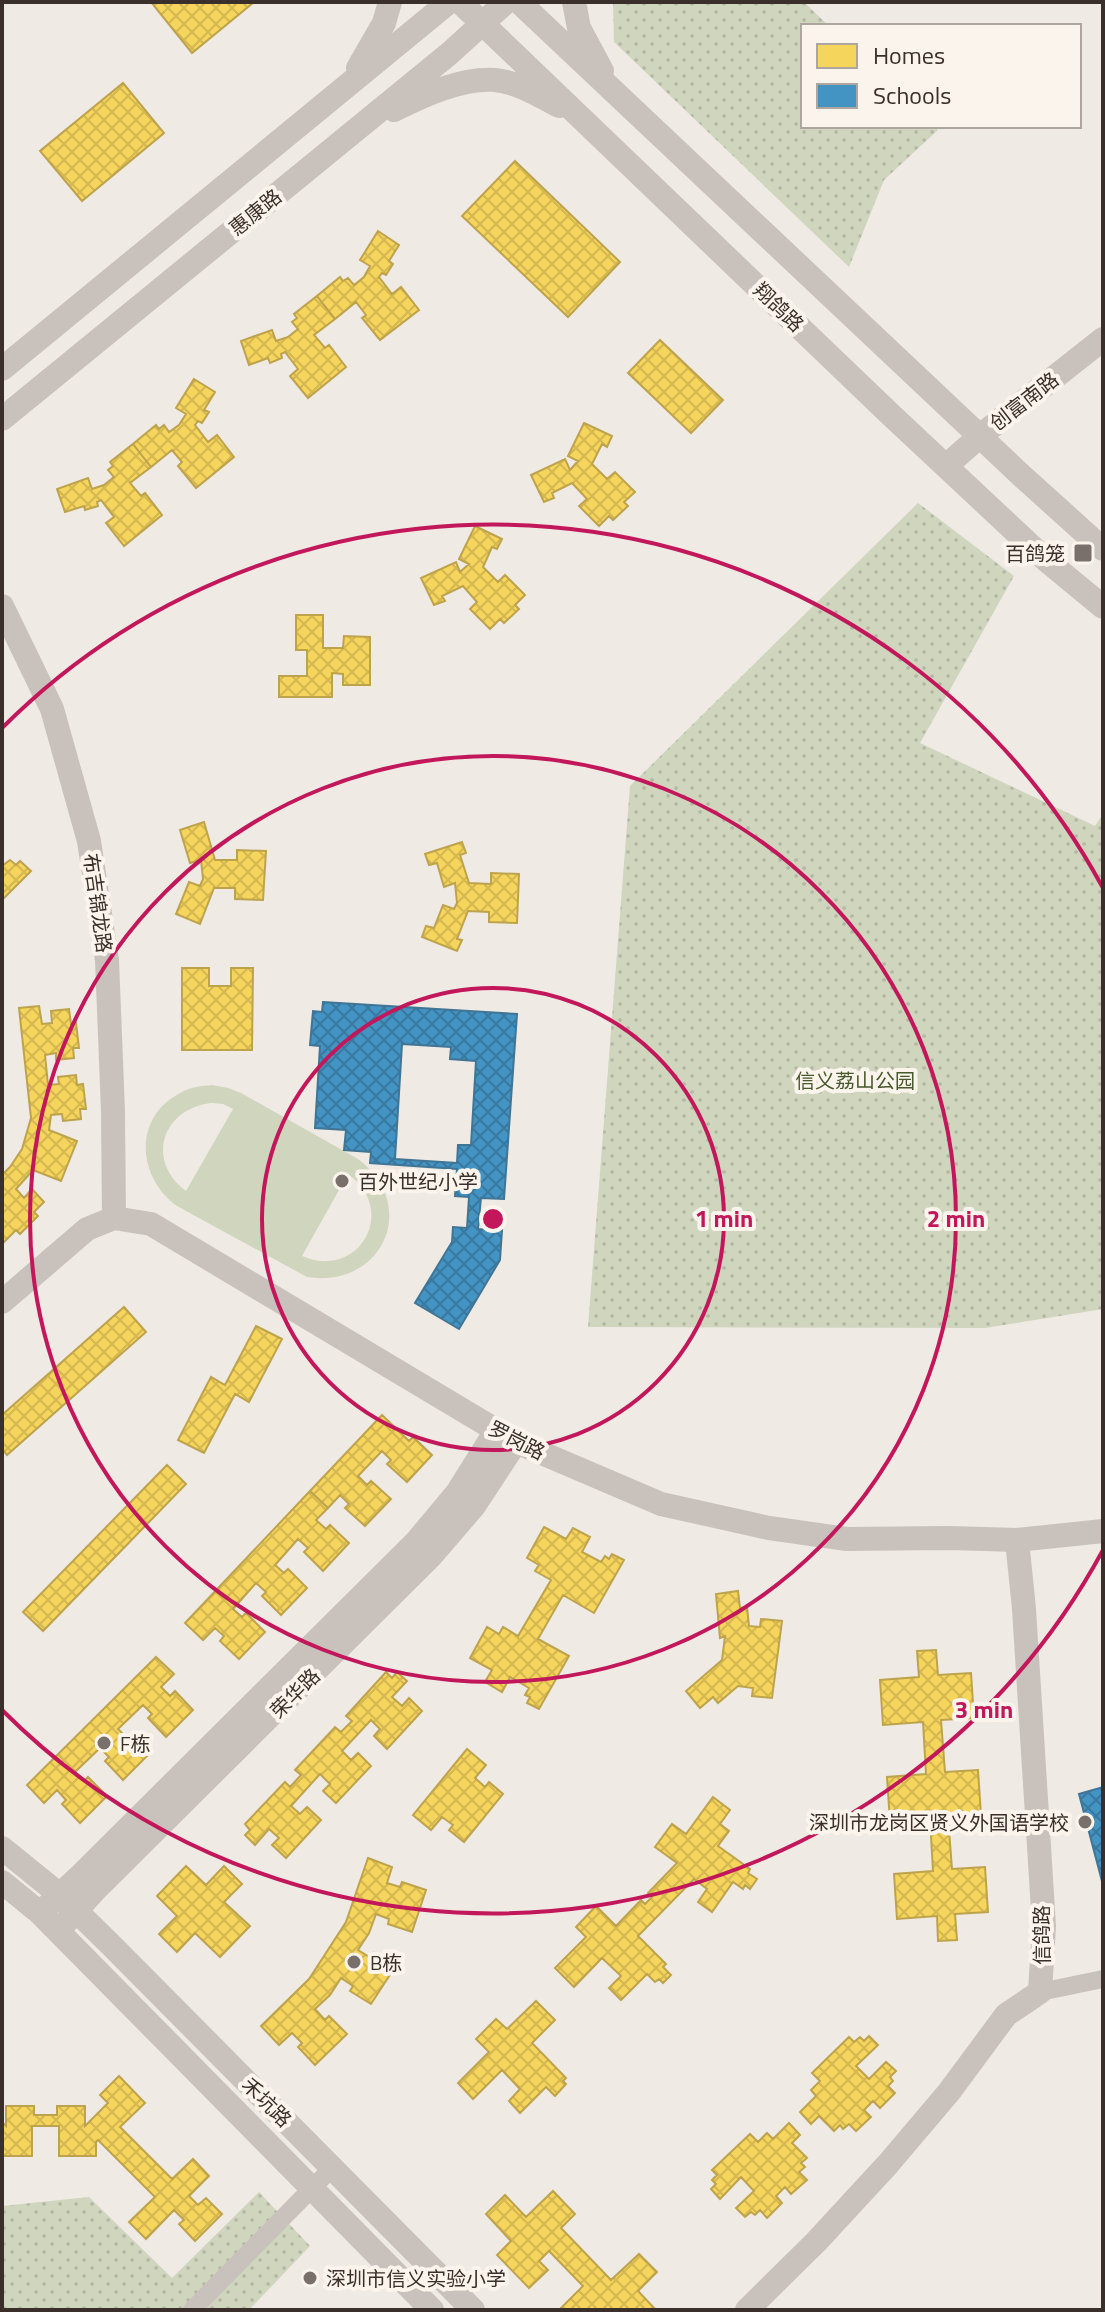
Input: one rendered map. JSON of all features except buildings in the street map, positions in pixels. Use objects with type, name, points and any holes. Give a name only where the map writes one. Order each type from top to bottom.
[{"type":"street","points":[[338,94],[374,44],[390,2]]},
{"type":"street","name":"惠康路","points":[[2,369],[449,2]]},
{"type":"street","name":"翔鸽路","points":[[460,2],[946,466],[1046,560],[1103,607]]},
{"type":"street","name":"惠康路","points":[[2,419],[450,53],[506,2]]},
{"type":"street","points":[[519,2],[1103,549]]},
{"type":"street","points":[[574,2],[579,28],[590,51],[625,102]]},
{"type":"street","points":[[363,124],[435,92],[460,84],[496,80],[537,94],[587,122]]},
{"type":"street","name":"创富南路","points":[[946,466],[1103,339]]},
{"type":"street","name":"布吉锦龙路","points":[[2,606],[52,709],[89,841],[107,960],[114,1218]]},
{"type":"street","points":[[2,1302],[87,1229],[114,1218]]},
{"type":"street","name":"罗岗路","points":[[114,1218],[151,1224],[506,1436],[661,1504],[769,1528],[847,1539],[1017,1540],[1103,1531]]},
{"type":"street","name":"荣华路","points":[[40,1913],[68,1903],[431,1556],[474,1506],[506,1436]]},
{"type":"street","name":"信鸽路","points":[[747,2310],[888,2164],[949,2092],[1006,2015],[1040,1992],[1044,1926],[1017,1540]]},
{"type":"street","name":"禾坑路","points":[[2,1848],[68,1903],[473,2310]]},
{"type":"street","name":"禾坑路","points":[[2,1882],[40,1913],[432,2310]]},
{"type":"street","name":"荣华路","points":[[58,1931],[68,1903]]},
{"type":"street","points":[[1040,1992],[1103,1979]]},
{"type":"street","points":[[192,2310],[332,2168]]},
{"type":"green space","points":[[613,2],[804,2],[827,24],[801,24],[801,128],[938,130],[884,180],[849,267],[614,42]]},
{"type":"green space","name":"信义荔山公园","points":[[918,503],[1014,576],[920,743],[1095,826],[1103,814],[1103,1309],[985,1328],[588,1327],[630,786]]},
{"type":"green space","points":[[212,1085],[241,1093],[358,1159],[377,1178],[387,1199],[389,1220],[384,1240],[373,1257],[356,1270],[334,1277],[307,1277],[177,1206],[163,1193],[148,1163],[148,1131],[166,1103],[185,1090]],"holes":[[[212,1103],[233,1109],[186,1191],[173,1179],[166,1165],[163,1151],[165,1138],[171,1125],[181,1115],[195,1107]],[[348,1174],[363,1189],[370,1206],[371,1222],[366,1238],[355,1251],[340,1259],[322,1261],[302,1256]]]},
{"type":"green space","points":[[259,2192],[310,2246],[249,2310],[2,2310],[2,2206],[89,2197],[172,2278]]},
{"type":"place","name":"百鸽笼","points":[[1083,553]]},
{"type":"place","name":"百外世纪小学","points":[[342,1181]]},
{"type":"place","name":"F栋","points":[[104,1743]]},
{"type":"place","name":"深圳市龙岗区贤义外国语学校","points":[[1085,1822]]},
{"type":"place","name":"B栋","points":[[354,1962]]},
{"type":"place","name":"深圳市信义实验小学","points":[[310,2278]]}]
